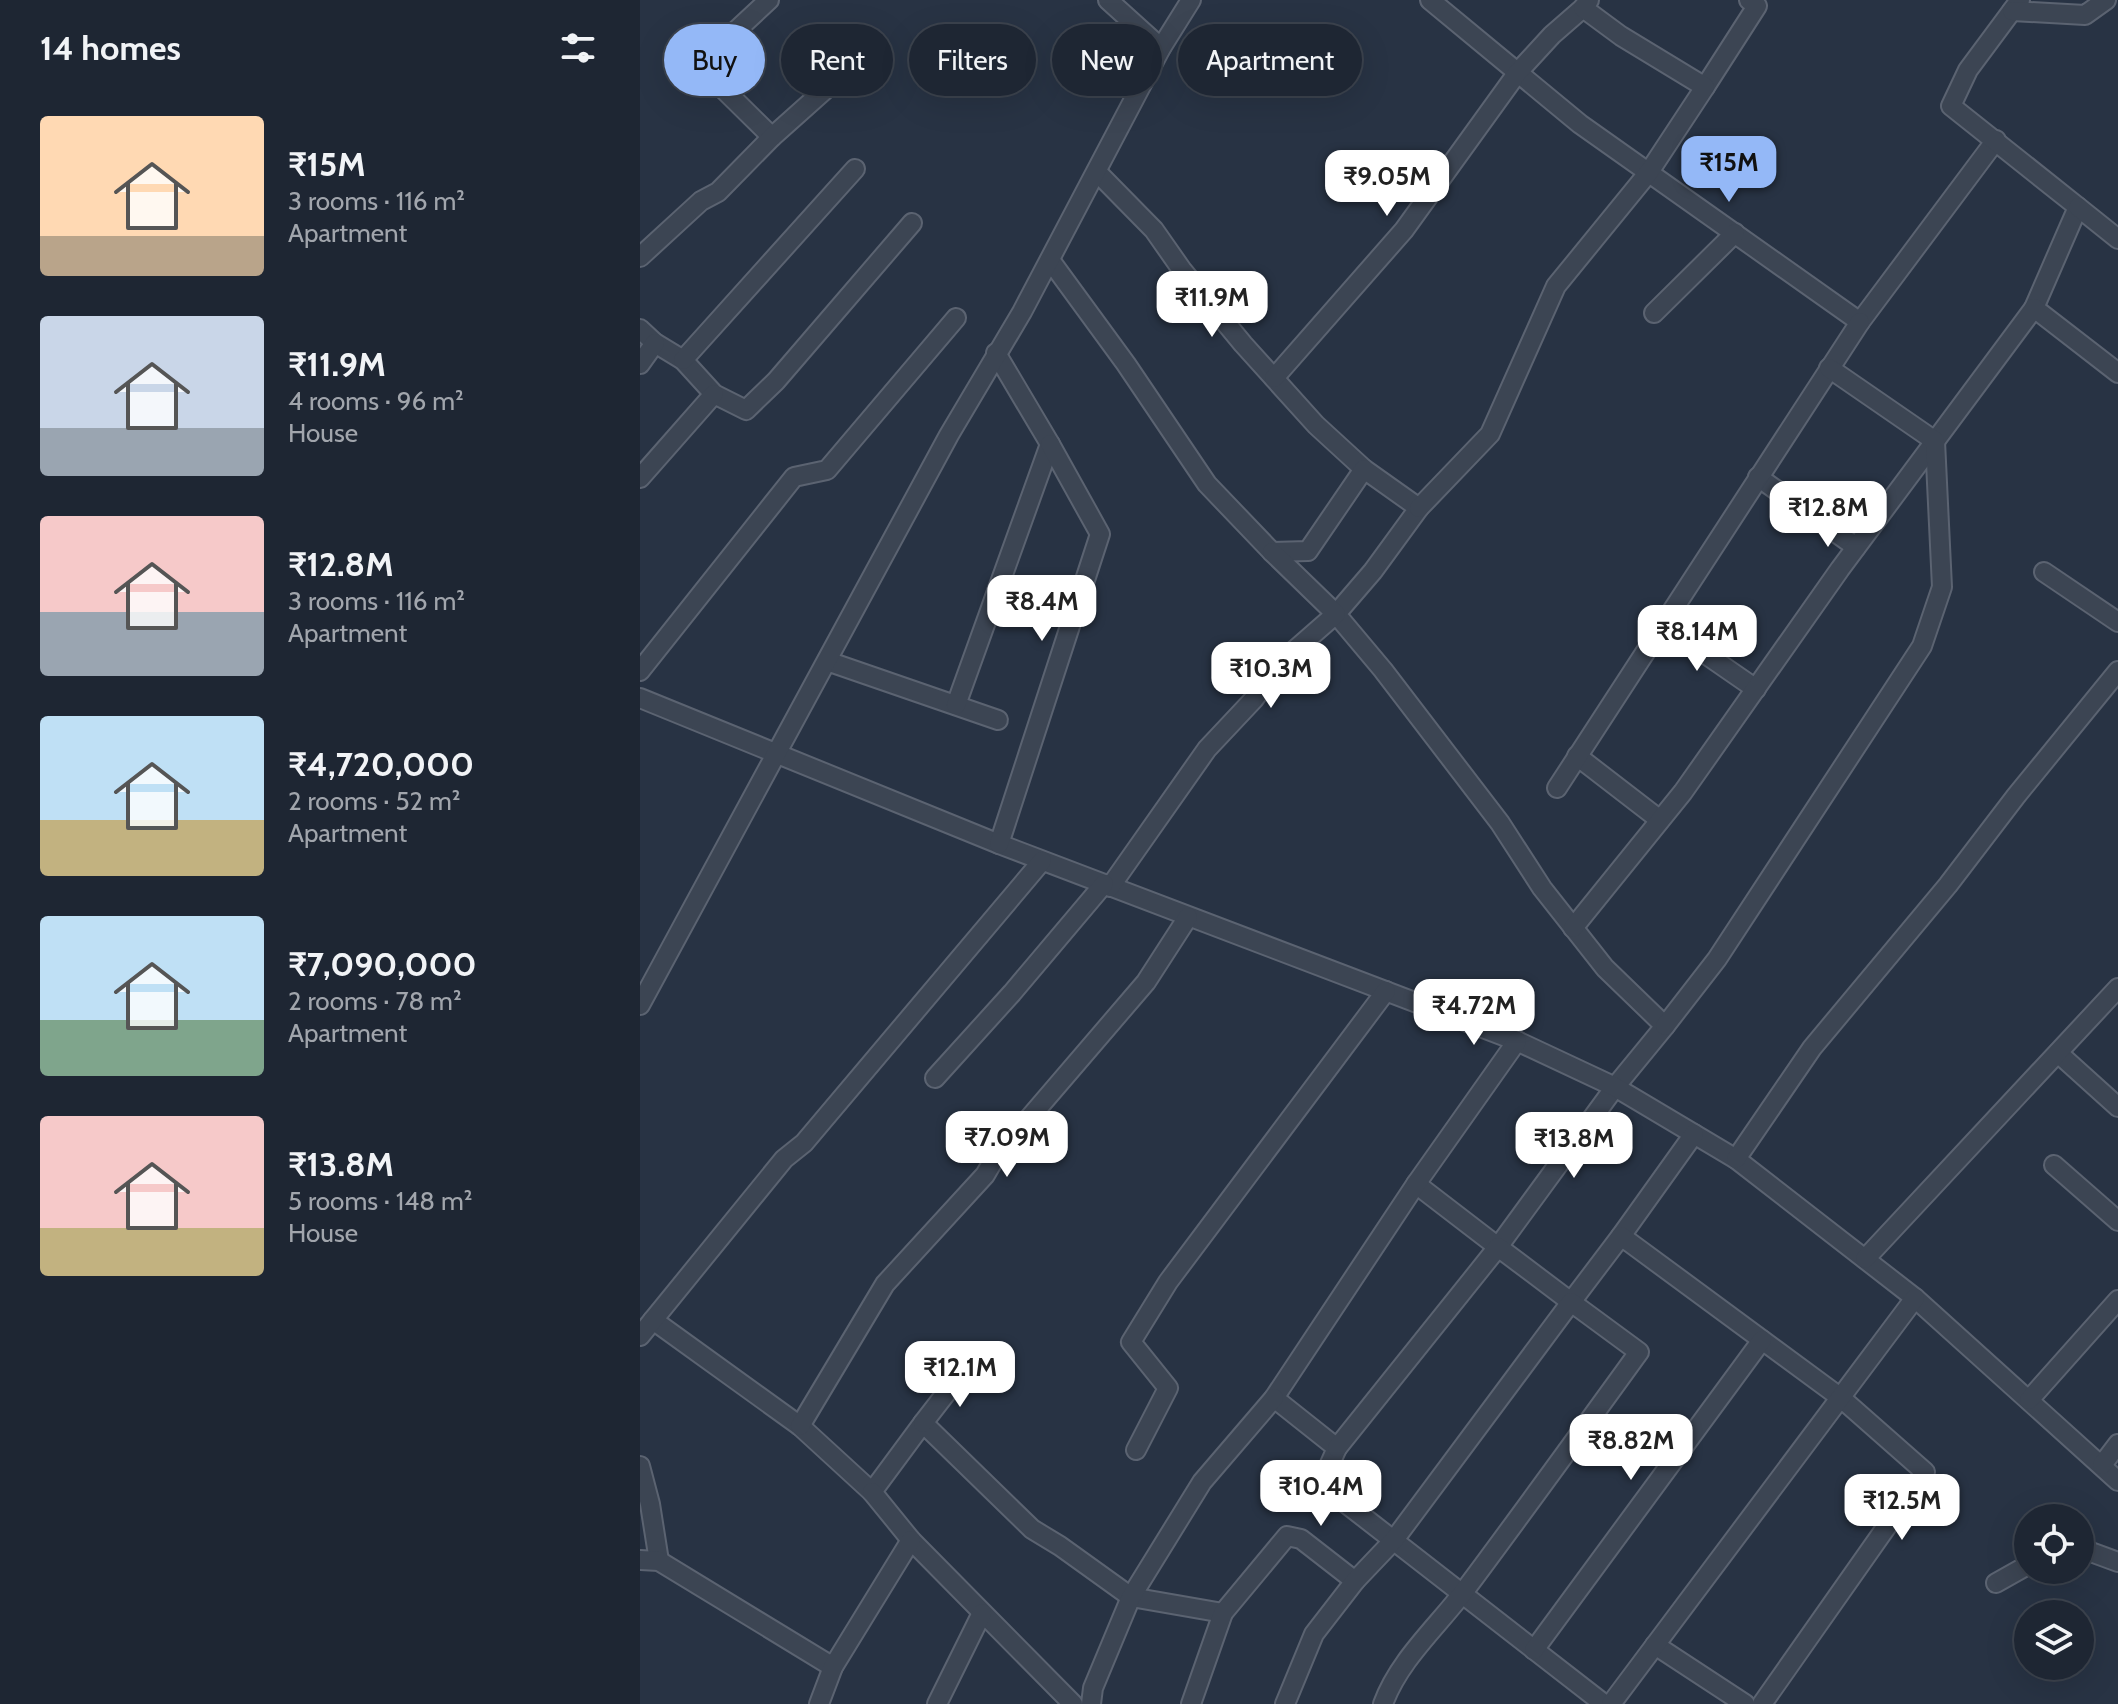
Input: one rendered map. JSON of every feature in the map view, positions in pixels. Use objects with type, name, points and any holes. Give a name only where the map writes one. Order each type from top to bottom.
[{"type":"street","points":[[769,0],[699,65],[772,137]]},
{"type":"street","points":[[1108,0],[1134,24]]},
{"type":"street","points":[[1162,46],[1191,0]]},
{"type":"street","points":[[1430,0],[1580,124],[1860,322]]},
{"type":"street","points":[[935,1078],[1107,886],[1207,749],[1254,699],[1280,663],[1336,614],[1373,571],[1419,508],[1490,434],[1556,286],[1649,172],[1757,6],[1749,0]]},
{"type":"street","points":[[2106,0],[2085,15],[2016,6],[1968,70],[1951,106],[2118,239]]},
{"type":"street","points":[[1274,378],[1404,230],[1518,72],[1586,4],[1621,36],[1705,87]]},
{"type":"street","points":[[640,257],[701,201],[718,192],[818,96]]},
{"type":"street","points":[[640,1005],[949,435],[1050,260],[1136,96]]},
{"type":"street","points":[[1557,788],[1860,322],[1996,140]]},
{"type":"street","points":[[683,360],[855,169]]},
{"type":"street","points":[[1097,172],[1154,230],[1192,283],[1316,425],[1364,469],[1419,508]]},
{"type":"street","points":[[1573,928],[1660,820],[1856,547],[2034,308],[2078,207]]},
{"type":"street","points":[[640,329],[655,343],[683,360],[714,394],[746,410],[751,408],[912,223]]},
{"type":"street","points":[[1654,313],[1735,233]]},
{"type":"street","points":[[1050,260],[1126,364],[1207,484],[1336,614],[1383,670],[1500,823],[1542,888],[1573,928],[1605,968],[1665,1026]]},
{"type":"street","points":[[2034,308],[2118,373]]},
{"type":"street","points":[[640,671],[794,477],[827,470],[956,318]]},
{"type":"street","points":[[640,364],[655,343]]},
{"type":"street","points":[[996,353],[1100,534],[999,844]]},
{"type":"street","points":[[1829,368],[1935,441]]},
{"type":"street","points":[[640,478],[714,394]]},
{"type":"street","points":[[1604,1704],[1321,1484],[1337,1448],[1498,1247],[1615,1087],[1717,959],[1922,646],[1942,587],[1935,441]]},
{"type":"street","points":[[956,705],[1050,444]]},
{"type":"street","points":[[1272,552],[1308,551],[1364,469]]},
{"type":"street","points":[[1758,477],[1856,547]]},
{"type":"street","points":[[2044,572],[2118,622]]},
{"type":"street","points":[[1662,624],[1756,689]]},
{"type":"street","points":[[827,661],[998,720]]},
{"type":"street","points":[[1736,1159],[1812,1048],[1948,885],[2118,671]]},
{"type":"street","points":[[640,684],[674,711]]},
{"type":"street","points":[[640,698],[1042,861],[1517,1041],[1615,1087],[1736,1159],[1915,1298],[2118,1481]]},
{"type":"street","points":[[1577,756],[1660,820]]},
{"type":"street","points":[[640,1336],[784,1159],[804,1143],[1042,861]]},
{"type":"street","points":[[800,1426],[885,1284],[985,1175],[995,1158],[1146,982],[1188,917]]},
{"type":"street","points":[[1865,1259],[2118,988]]},
{"type":"street","points":[[1136,1450],[1168,1388],[1131,1342],[1168,1282],[1386,991]]},
{"type":"street","points":[[1091,1704],[1093,1688],[1131,1597],[1202,1482],[1274,1398],[1416,1184],[1517,1041]]},
{"type":"street","points":[[2058,1053],[2118,1107]]},
{"type":"street","points":[[1285,1704],[1314,1634],[1355,1581],[1394,1540],[1694,1134]]},
{"type":"street","points":[[2054,1165],[2118,1221]]},
{"type":"street","points":[[1383,1704],[1426,1634],[1462,1594],[1639,1352],[1416,1184]]},
{"type":"street","points":[[1621,1236],[1841,1398],[1925,1472],[1762,1704]]},
{"type":"street","points":[[1611,1704],[1915,1298]]},
{"type":"street","points":[[2029,1400],[2118,1300]]},
{"type":"street","points":[[653,1320],[800,1426],[872,1492],[911,1540],[1073,1704]]},
{"type":"street","points":[[1534,1650],[1762,1340]]},
{"type":"street","points":[[872,1492],[964,1370]]},
{"type":"street","points":[[1274,1398],[1337,1448]]},
{"type":"street","points":[[923,1423],[1032,1529],[1131,1597],[1223,1613]]},
{"type":"street","points":[[2102,1465],[2118,1444]]},
{"type":"street","points":[[640,1466],[650,1504],[649,1560],[833,1667]]},
{"type":"street","points":[[1191,1704],[1223,1613],[1287,1536],[1301,1539],[1355,1581]]},
{"type":"street","points":[[819,1704],[833,1667],[911,1540]]},
{"type":"street","points":[[2094,1553],[2118,1562]]},
{"type":"street","points":[[1996,1583],[2014,1573]]},
{"type":"street","points":[[937,1704],[982,1613]]},
{"type":"street","points":[[1655,1645],[1745,1704]]}]
